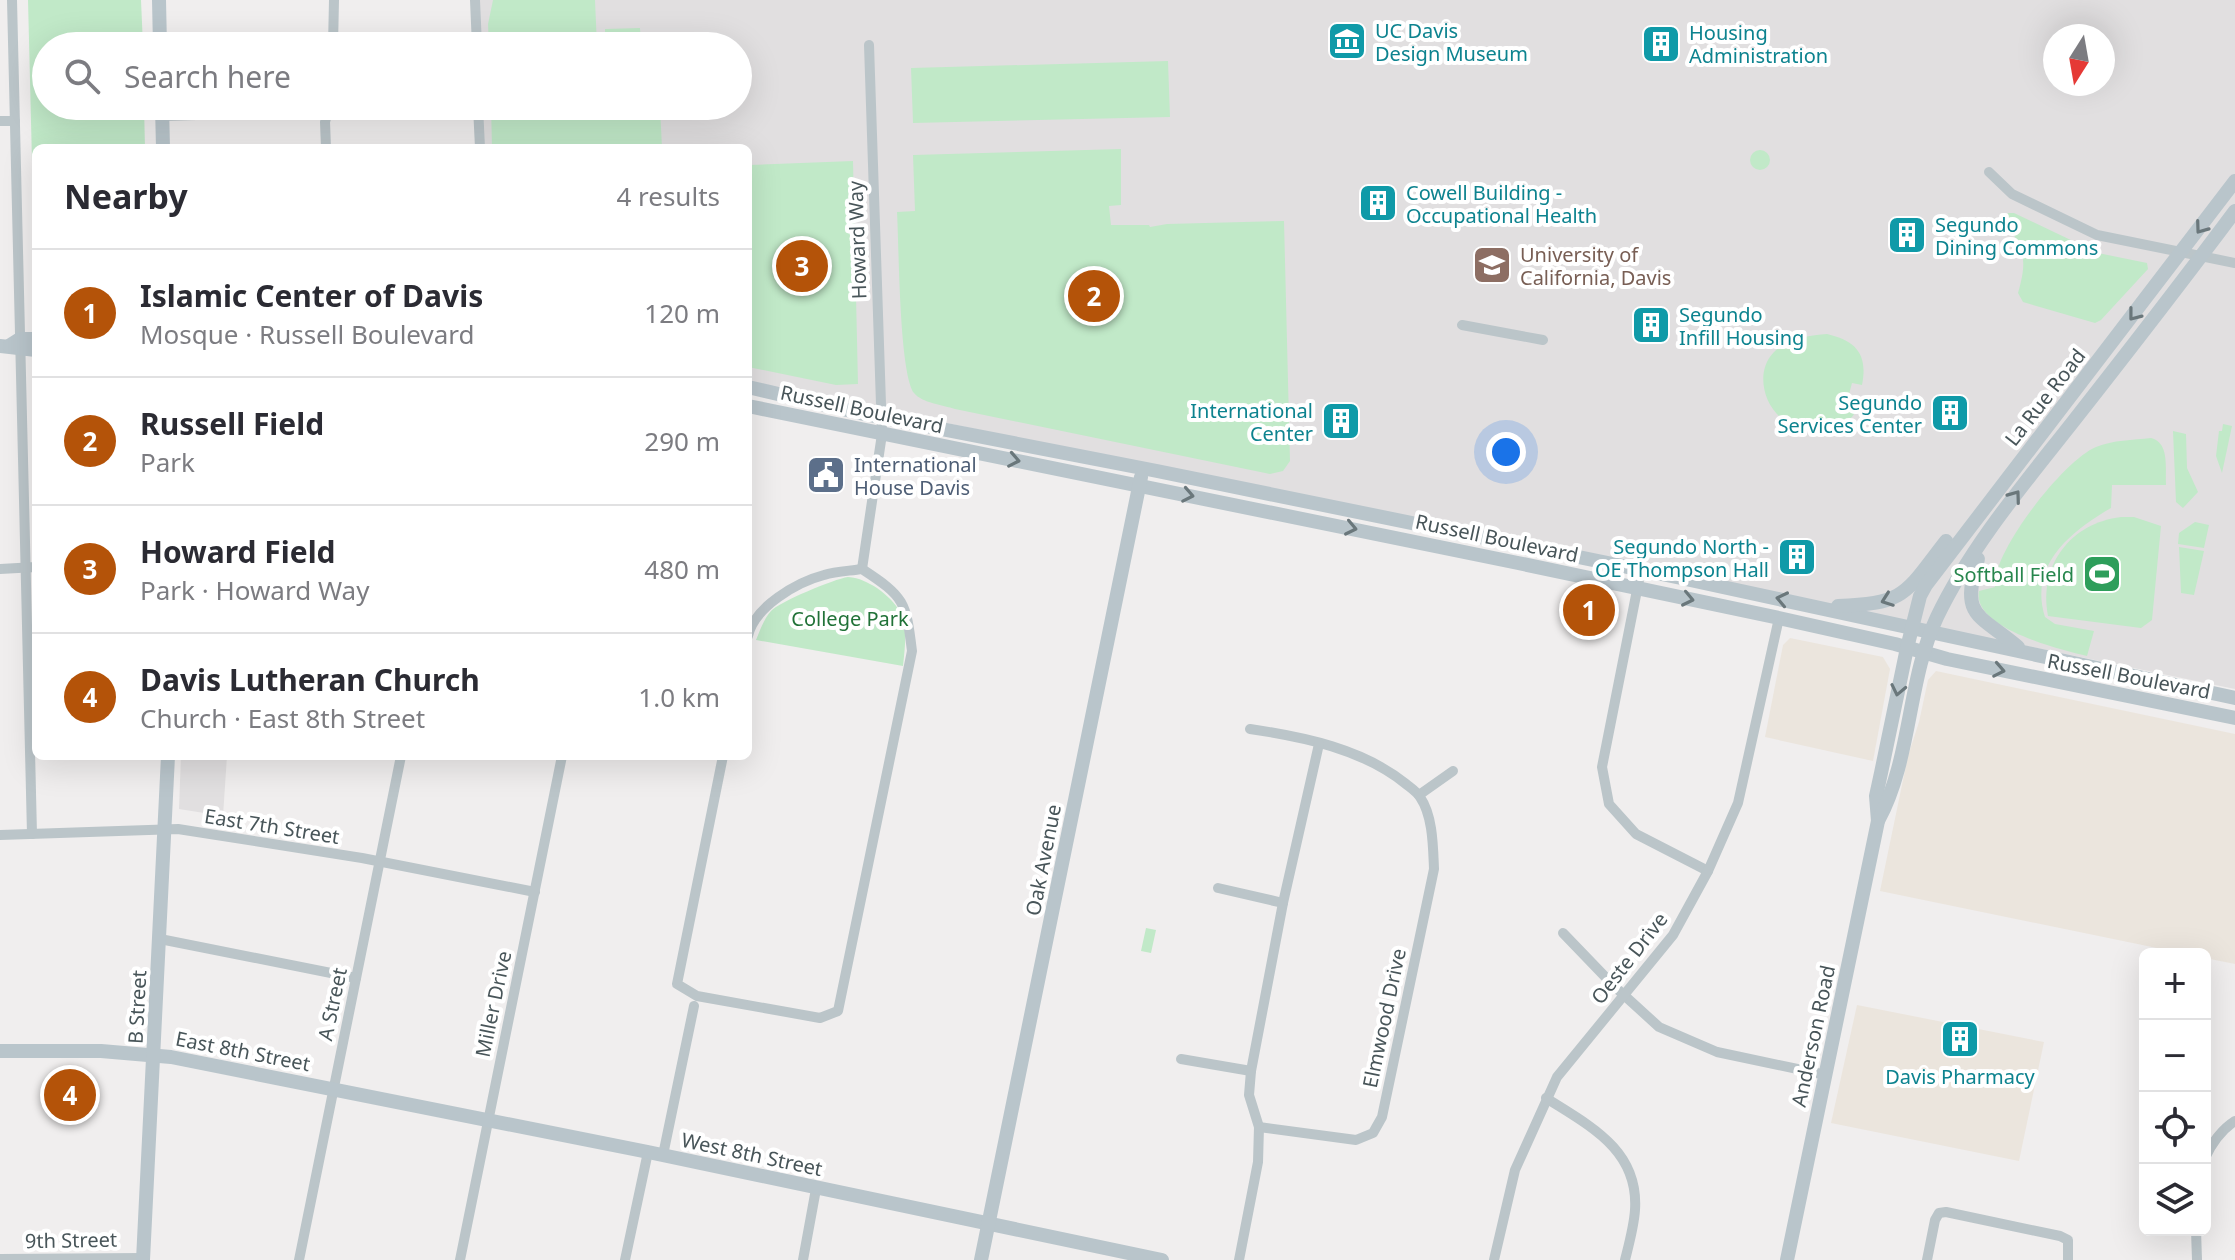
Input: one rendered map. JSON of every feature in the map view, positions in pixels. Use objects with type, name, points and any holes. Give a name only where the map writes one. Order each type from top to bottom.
[{"type":"main road","points":[[159,0],[160,32]]},
{"type":"main road","points":[[162,120],[163,144]]},
{"type":"main road","name":"La Rue Road","points":[[1907,648],[1920,596],[1926,585],[2235,181]]},
{"type":"main road","name":"La Rue Road","points":[[1923,653],[1944,603],[1983,541],[2235,211]]},
{"type":"main road","name":"Russell Boulevard","points":[[752,388],[882,418],[1143,468],[1814,606],[2235,698]]},
{"type":"main road","name":"Russell Boulevard","points":[[752,407],[1637,588],[1923,653],[2235,718]]},
{"type":"main road","name":"Oak Avenue","points":[[981,1260],[1143,468]]},
{"type":"main road","points":[[1255,508],[1261,502],[1288,505],[1296,499]]},
{"type":"main road","points":[[1814,606],[1874,605],[1898,596],[1914,583],[1966,516],[1981,511]]},
{"type":"main road","points":[[1983,541],[1970,587],[1970,599],[1977,615],[1988,627],[2021,650]]},
{"type":"main road","points":[[1882,814],[1892,765],[1884,757],[1907,648]]},
{"type":"main road","name":"Anderson Road","points":[[1787,1260],[1882,814],[1896,773],[1923,653]]},
{"type":"main road","name":"B Street","points":[[143,1259],[168,760]]},
{"type":"main road","name":"East 8th Street","points":[[0,1051],[155,1055],[334,1089]]},
{"type":"main road","name":"West 8th Street","points":[[334,1089],[1159,1260]]},
{"type":"street","points":[[12,0],[17,346],[32,568],[32,834]]},
{"type":"street","points":[[333,32],[334,0]]},
{"type":"street","points":[[475,0],[476,32]]},
{"type":"street","name":"Howard Way","points":[[869,45],[882,434]]},
{"type":"street","points":[[326,120],[326,144]]},
{"type":"street","points":[[479,120],[480,144]]},
{"type":"street","points":[[0,121],[15,121]]},
{"type":"street","points":[[1989,172],[2012,194],[2097,235],[2235,263]]},
{"type":"street","points":[[1462,325],[1543,340]]},
{"type":"street","points":[[862,569],[882,434]]},
{"type":"street","points":[[0,569],[32,568]]},
{"type":"street","points":[[722,760],[677,984],[697,996],[820,1018],[838,1011],[912,651],[908,616],[903,601],[862,569],[823,575],[788,591],[760,611],[752,628]]},
{"type":"street","points":[[1641,570],[1602,767],[1609,804],[1636,834],[1708,871]]},
{"type":"street","name":"Oeste Drive","points":[[1494,1260],[1515,1170],[1557,1077],[1673,935],[1708,871],[1738,803],[1779,618]]},
{"type":"street","points":[[1250,729],[1356,754],[1387,769],[1419,795],[1453,771]]},
{"type":"street","points":[[1239,1260],[1258,1162],[1259,1127],[1249,1095],[1251,1071],[1283,903],[1319,744]]},
{"type":"street","name":"A Street","points":[[299,1260],[400,760]]},
{"type":"street","name":"Miller Drive","points":[[460,1260],[561,760]]},
{"type":"street","name":"Elmwood Drive","points":[[1259,1127],[1356,1140],[1373,1133],[1382,1117],[1434,869],[1432,838],[1419,795]]},
{"type":"street","name":"East 7th Street","points":[[0,835],[165,829],[380,862],[535,892]]},
{"type":"street","points":[[1218,888],[1283,903]]},
{"type":"street","points":[[1563,933],[1659,1027],[1717,1052],[1826,1075]]},
{"type":"street","points":[[160,939],[356,978]]},
{"type":"street","points":[[625,1260],[694,1006]]},
{"type":"street","points":[[1181,1059],[1251,1071]]},
{"type":"street","points":[[1546,1098],[1603,1135],[1630,1168],[1635,1209],[1625,1260]]},
{"type":"street","points":[[2211,1145],[2225,1127],[2235,1121]]},
{"type":"street","points":[[803,1260],[816,1189]]},
{"type":"street","points":[[1927,1260],[1935,1220],[1939,1213],[1946,1212],[2060,1236],[2068,1240],[2068,1260]]},
{"type":"street","points":[[2196,1236],[2197,1260]]},
{"type":"street","name":"9th Street","points":[[0,1259],[143,1259]]},
{"type":"shaded area","name":"University of California, Davis","points":[[477,0],[2235,0],[2235,689],[752,383],[752,144],[482,144],[481,120],[752,120],[752,32],[478,32]]},
{"type":"shaded area","points":[[1790,638],[1883,657],[1890,669],[1873,761],[1765,737],[1783,645]]},
{"type":"shaded area","points":[[1936,671],[2235,734],[2235,964],[2211,959],[2211,948],[2157,948],[1880,891],[1908,756],[1928,680]]},
{"type":"shaded area","points":[[181,760],[227,760],[223,816],[179,809]]},
{"type":"shaded area","points":[[1857,1005],[2044,1042],[2019,1161],[1831,1123]]},
{"type":"green space","points":[[28,0],[141,0],[142,32],[32,32],[32,120],[144,120],[145,144],[32,144],[32,162]]},
{"type":"green space","points":[[493,0],[595,0],[596,32],[488,32]]},
{"type":"green space","points":[[640,28],[640,32],[605,32],[605,29]]},
{"type":"green space","points":[[1168,61],[1170,117],[913,123],[911,68]]},
{"type":"green space","points":[[491,120],[661,120],[662,144],[492,144]]},
{"type":"green space","points":[[1121,149],[1121,205],[1109,206],[1111,225],[1150,227],[1284,221],[1290,461],[1283,471],[1270,474],[955,409],[927,401],[914,393],[905,360],[897,212],[915,211],[913,155]]},
{"type":"green space","points":[[1760,150],[1767,153],[1770,160],[1767,167],[1760,170],[1753,167],[1750,160],[1753,153]]},
{"type":"green space","points":[[853,161],[858,384],[836,385],[752,368],[752,165]]},
{"type":"green space","points":[[2008,213],[2014,213],[2098,253],[2147,263],[2148,269],[2095,323],[2023,302],[2018,293],[2023,271],[2022,254],[2004,220]]},
{"type":"green space","points":[[1827,334],[1853,345],[1861,358],[1862,385],[1852,383],[1848,398],[1859,401],[1858,407],[1849,420],[1836,427],[1803,428],[1787,422],[1772,408],[1764,390],[1764,370],[1779,348],[1792,341]]},
{"type":"green space","points":[[2223,424],[2232,426],[2222,473],[2216,456],[2219,431],[2222,431]]},
{"type":"green space","points":[[2173,431],[2186,434],[2187,468],[2198,492],[2183,508],[2176,502]]},
{"type":"green space","points":[[2151,438],[2164,451],[2166,485],[2112,485],[2111,508],[2069,538],[2048,565],[2043,581],[2041,598],[2045,617],[2055,624],[2094,631],[2087,656],[2020,635],[1989,616],[1980,604],[1979,591],[1995,587],[1997,572],[2017,531],[2049,488],[2082,455],[2096,447]]},
{"type":"green space","name":"Softball Field","points":[[2121,517],[2134,517],[2161,526],[2152,620],[2141,628],[2048,616],[2048,580],[2062,550],[2087,528]]},
{"type":"green space","points":[[2195,522],[2209,525],[2204,548],[2178,544],[2179,533]]},
{"type":"green space","points":[[2179,547],[2204,551],[2194,595],[2181,593]]},
{"type":"green space","name":"College Park","points":[[848,577],[877,588],[900,613],[905,631],[903,666],[756,640],[766,618],[776,607],[807,591]]},
{"type":"green space","points":[[1146,928],[1156,930],[1151,953],[1141,951]]},
{"type":"place","name":"UC Davis Design Museum","points":[[1347,41]]},
{"type":"place","name":"Housing Administration","points":[[1661,44]]},
{"type":"place","name":"Cowell Building - Occupational Health","points":[[1378,203]]},
{"type":"place","name":"Segundo Dining Commons","points":[[1907,235]]},
{"type":"place","name":"University of California, Davis","points":[[1492,265]]},
{"type":"place","name":"Howard Field","points":[[802,266]]},
{"type":"place","name":"Russell Field","points":[[1094,296]]},
{"type":"place","name":"Segundo Infill Housing","points":[[1651,325]]},
{"type":"place","name":"Segundo Services Center","points":[[1950,413]]},
{"type":"place","name":"International Center","points":[[1341,421]]},
{"type":"place","name":"International House Davis","points":[[826,475]]},
{"type":"place","name":"Segundo North - OE Thompson Hall","points":[[1797,557]]},
{"type":"place","name":"Softball Field","points":[[2102,574]]},
{"type":"place","name":"Islamic Center of Davis","points":[[1589,610]]},
{"type":"place","name":"Davis Pharmacy","points":[[1960,1039]]},
{"type":"place","name":"Davis Lutheran Church","points":[[70,1095]]}]
